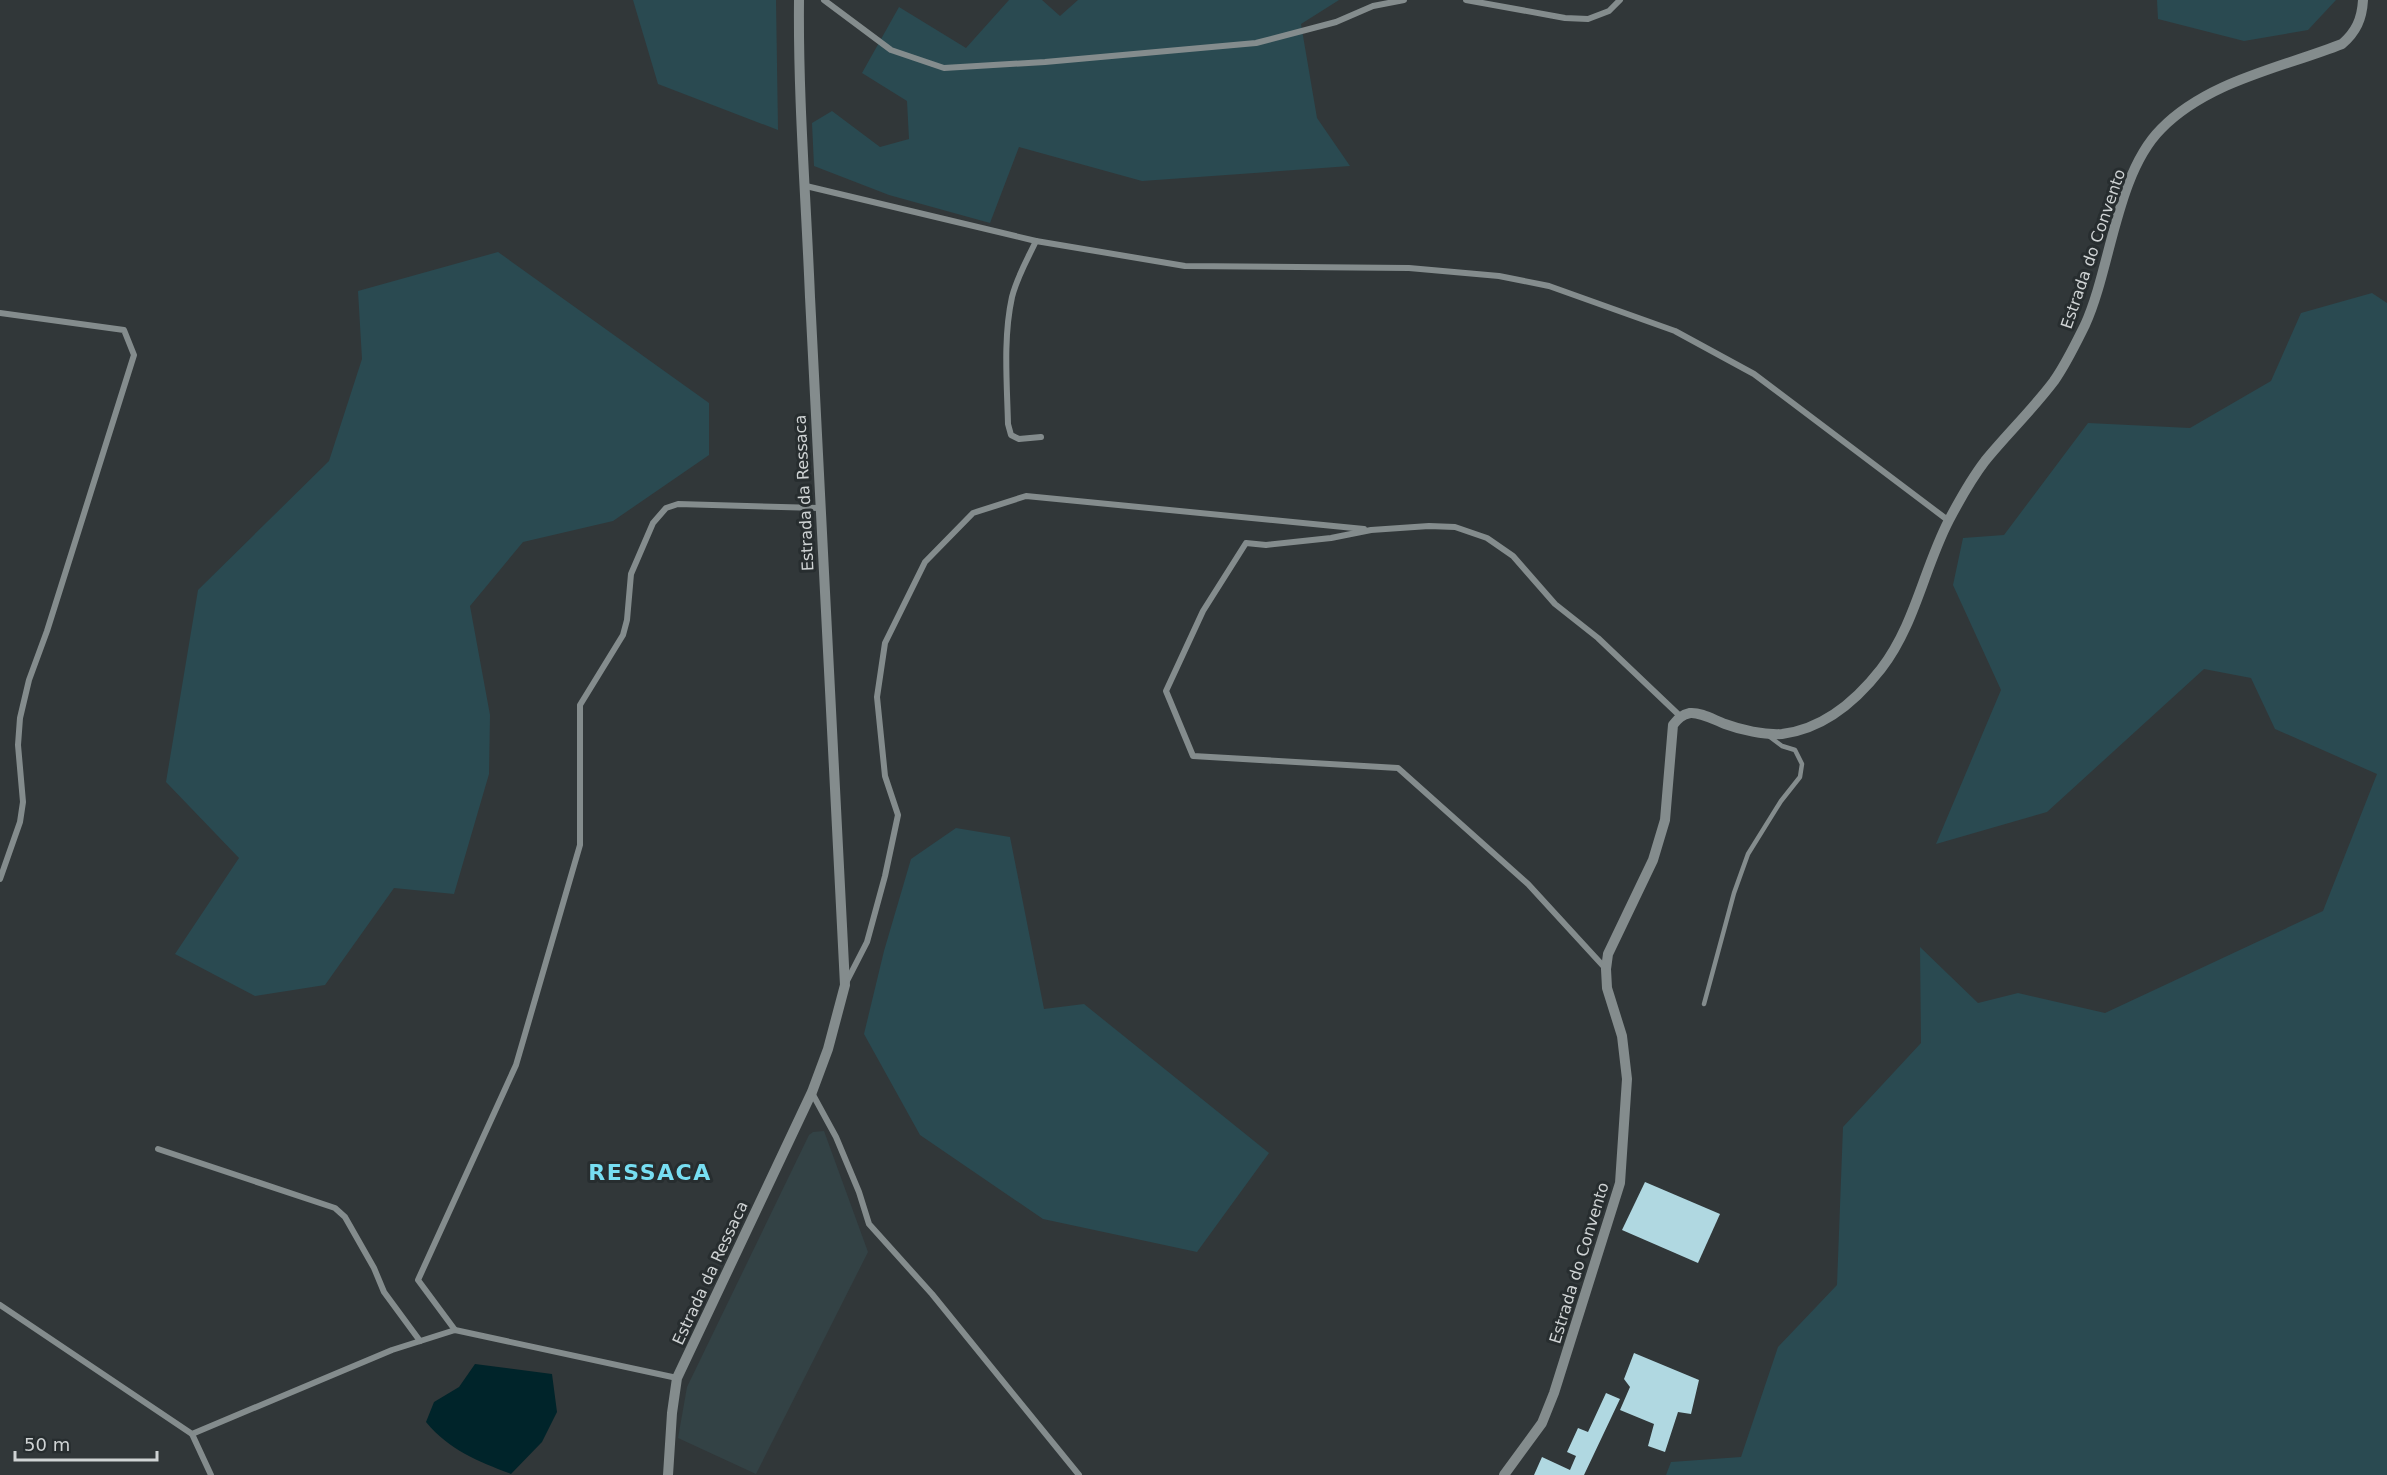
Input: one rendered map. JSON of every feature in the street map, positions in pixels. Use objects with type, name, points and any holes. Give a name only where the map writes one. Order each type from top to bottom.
[{"type":"street","name":"Estrada da Ressaca","points":[[668,1475],[677,1378],[812,1092],[828,1049],[845,985],[819,508],[806,186],[798,71],[799,0]]},
{"type":"street","points":[[824,0],[891,50],[944,68],[1045,62],[1256,43],[1336,22],[1373,6],[1404,0]]},
{"type":"street","points":[[1466,0],[1588,20],[1609,11],[1620,0]]},
{"type":"street","name":"Estrada do Convento","points":[[1504,1475],[1542,1423],[1554,1394],[1620,1183],[1627,1079],[1622,1036],[1608,988],[1606,969],[1608,954],[1640,891],[1665,820],[1673,725],[1680,716],[1692,713],[1726,725],[1765,734],[1779,734],[1812,727],[1852,701],[1882,668],[1903,635],[1949,521],[1983,463],[2055,380],[2086,323],[2127,191],[2142,153],[2159,130],[2203,96],[2342,44],[2353,34],[2359,24],[2363,0]]},
{"type":"street","points":[[806,186],[1036,241],[1185,266],[1408,268],[1499,276],[1549,286],[1675,331],[1754,374],[1949,521]]},
{"type":"street","points":[[1036,241],[1020,272],[1012,297],[1008,326],[1007,402],[1011,435],[1019,439],[1041,437]]},
{"type":"street","points":[[0,313],[124,330],[134,355],[47,632],[29,680],[18,745],[23,802],[20,822],[0,879]]},
{"type":"street","points":[[845,985],[867,942],[885,876],[898,815],[885,776],[877,697],[885,643],[925,562],[973,513],[1026,496],[1371,530]]},
{"type":"street","points":[[455,1330],[418,1280],[516,1065],[580,845],[580,705],[623,635],[627,620],[631,574],[653,523],[666,508],[678,504],[819,508]]},
{"type":"street","points":[[1606,969],[1528,884],[1398,768],[1194,756],[1166,691],[1203,610],[1246,543],[1266,545],[1371,530],[1429,526],[1455,527],[1487,538],[1513,556],[1555,604],[1598,638],[1680,716]]},
{"type":"street","points":[[812,1092],[836,1137],[859,1192],[868,1224],[932,1294],[1079,1475]]},
{"type":"street","points":[[158,1149],[335,1208],[345,1217],[374,1268],[384,1293],[420,1341]]},
{"type":"street","points":[[0,1305],[192,1434],[211,1475]]},
{"type":"street","points":[[192,1434],[392,1350],[455,1330],[677,1378]]},
{"type":"lane","points":[[1704,1004],[1734,893],[1748,855],[1781,801],[1800,777],[1803,764],[1795,750],[1782,746],[1765,734]]},
{"type":"shaded area","points":[[633,0],[776,0],[778,130],[658,84]]},
{"type":"shaded area","points":[[1009,0],[1042,0],[1060,16],[1078,0],[1339,0],[1301,24],[1317,118],[1350,166],[1142,181],[1019,147],[990,223],[889,195],[814,166],[812,123],[832,111],[880,147],[909,139],[907,101],[862,73],[899,7],[966,48]]},
{"type":"shaded area","points":[[2157,0],[2336,0],[2308,30],[2244,41],[2158,19]]},
{"type":"shaded area","points":[[498,252],[709,403],[709,455],[613,521],[523,542],[470,606],[490,715],[489,774],[454,894],[394,888],[325,985],[255,996],[175,954],[239,858],[166,782],[198,590],[329,461],[362,359],[358,291]]},
{"type":"shaded area","points":[[2372,293],[2387,303],[2387,1475],[1666,1475],[1671,1462],[1741,1457],[1778,1347],[1837,1285],[1843,1127],[1921,1043],[1920,947],[1978,1003],[2018,993],[2105,1013],[2323,911],[2377,774],[2275,729],[2251,678],[2204,669],[2047,812],[1936,844],[2001,690],[1953,585],[1963,538],[2004,535],[2088,423],[2190,428],[2271,381],[2301,313]]},
{"type":"shaded area","points":[[956,828],[1010,837],[1044,1009],[1084,1004],[1269,1153],[1197,1252],[1043,1219],[920,1135],[864,1034],[884,951],[911,859]]},
{"type":"shaded area","points":[[824,1131],[868,1252],[756,1474],[678,1438],[687,1387],[809,1135],[813,1132]]},
{"type":"shaded area","points":[[475,1364],[552,1374],[557,1412],[542,1442],[511,1474],[455,1448],[426,1422],[434,1402],[459,1387]]},
{"type":"building","points":[[1645,1182],[1720,1214],[1698,1263],[1622,1230]]},
{"type":"building","points":[[1634,1353],[1699,1380],[1691,1414],[1678,1412],[1665,1452],[1648,1446],[1654,1424],[1620,1410],[1630,1387],[1624,1379]]},
{"type":"building","points":[[1606,1393],[1620,1399],[1584,1475],[1534,1475],[1542,1457],[1570,1470],[1576,1456],[1567,1452],[1578,1428],[1588,1432]]},
{"type":"district","name":"RESSACA","points":[[650,1172]]}]
